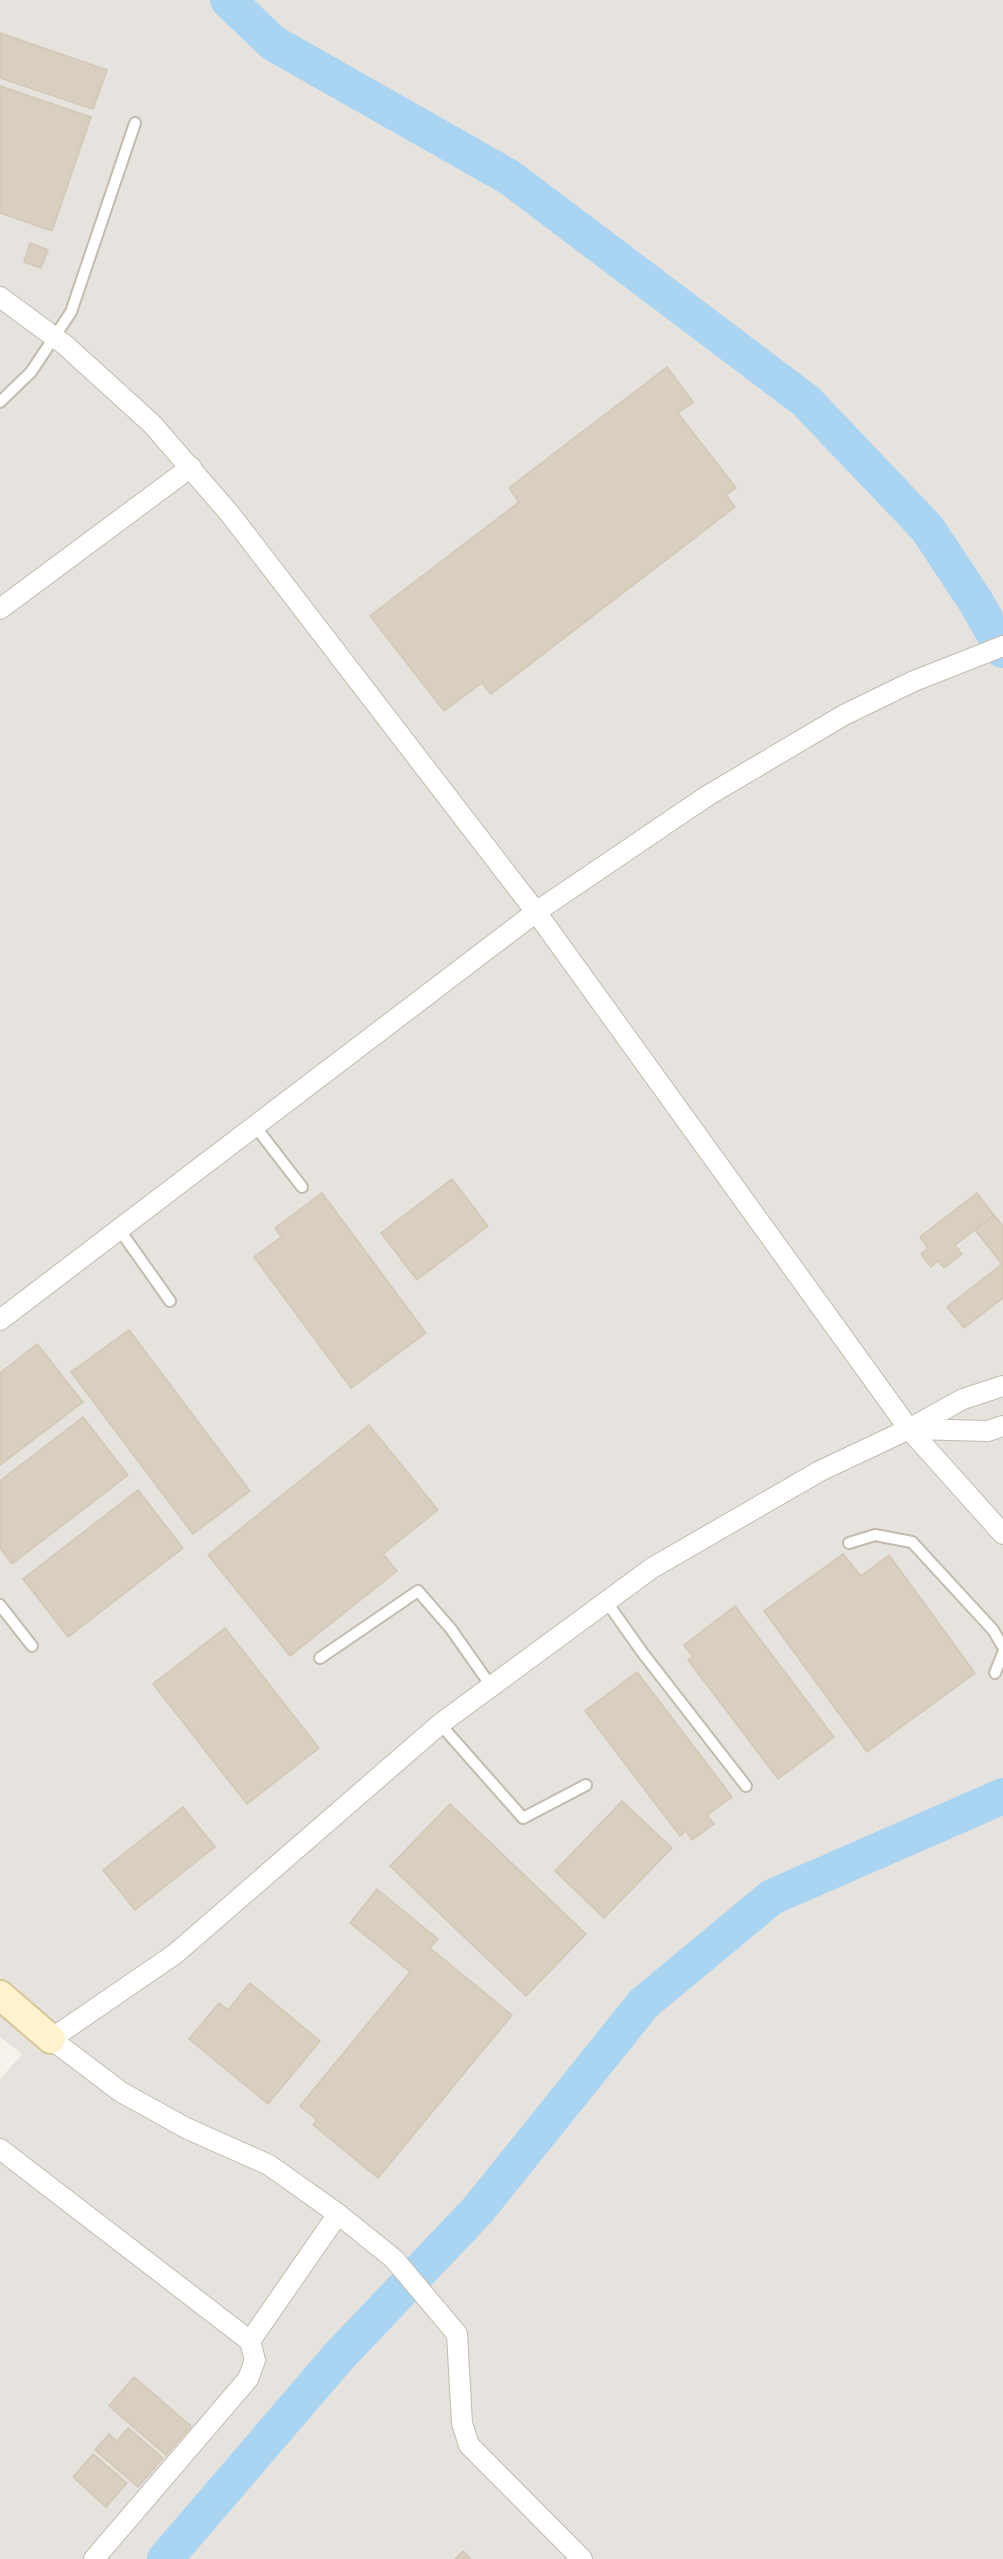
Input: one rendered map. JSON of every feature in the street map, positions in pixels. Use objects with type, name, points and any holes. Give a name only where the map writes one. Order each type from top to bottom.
[{"type":"street","points":[[0,297],[55,337],[152,424],[230,514],[536,912],[909,1429],[1003,1534]]},
{"type":"street","points":[[0,609],[191,467]]},
{"type":"street","points":[[0,1320],[536,912],[707,796],[844,715],[904,686],[1003,646]]},
{"type":"street","points":[[51,2039],[175,1954],[440,1724],[652,1568],[820,1471],[909,1429],[963,1400],[1003,1386]]},
{"type":"street","points":[[909,1429],[988,1431],[1003,1425]]},
{"type":"street","points":[[0,1995],[51,2039],[121,2092],[186,2128],[268,2165],[339,2214],[394,2259],[457,2334],[462,2423],[469,2445],[582,2559]]},
{"type":"street","points":[[0,2149],[250,2341],[255,2360],[248,2379],[94,2559]]},
{"type":"street","points":[[250,2341],[339,2214]]},
{"type":"lane","points":[[0,402],[31,372],[71,312],[135,123]]},
{"type":"lane","points":[[255,1126],[302,1186]]},
{"type":"lane","points":[[119,1229],[170,1301]]},
{"type":"lane","points":[[849,1543],[875,1535],[912,1542],[993,1630],[1003,1647]]},
{"type":"lane","points":[[320,1658],[418,1591],[450,1629],[491,1686]]},
{"type":"lane","points":[[606,1601],[642,1652],[746,1786]]},
{"type":"lane","points":[[0,1605],[32,1646]]},
{"type":"lane","points":[[993,1630],[1003,1623]]},
{"type":"lane","points":[[995,1673],[1003,1653]]},
{"type":"lane","points":[[440,1724],[523,1818],[586,1785]]},
{"type":"shaded area","points":[[0,0],[1003,0],[1003,2559],[0,2559],[0,2079],[22,2054],[0,2037]]},
{"type":"building","points":[[0,33],[107,70],[93,109],[0,78]]},
{"type":"building","points":[[0,86],[91,117],[52,231],[0,213]]},
{"type":"building","points":[[30,243],[48,250],[41,268],[24,262]]},
{"type":"building","points":[[667,367],[693,402],[678,413],[736,488],[726,495],[735,507],[491,694],[482,683],[444,711],[370,616],[519,502],[509,488]]},
{"type":"building","points":[[452,1179],[488,1226],[417,1280],[381,1233]]},
{"type":"building","points":[[322,1193],[426,1333],[351,1388],[254,1257],[281,1237],[275,1228]]},
{"type":"building","points":[[977,1193],[994,1215],[955,1245],[962,1254],[944,1268],[938,1261],[931,1267],[921,1254],[928,1248],[920,1237]]},
{"type":"building","points":[[994,1215],[1003,1226],[1003,1298],[964,1328],[947,1307],[1002,1264],[975,1230]]},
{"type":"building","points":[[129,1330],[250,1491],[193,1534],[71,1372]]},
{"type":"building","points":[[37,1344],[83,1402],[0,1465],[0,1373]]},
{"type":"building","points":[[83,1417],[128,1475],[12,1564],[0,1548],[0,1481]]},
{"type":"building","points":[[369,1425],[438,1510],[383,1554],[397,1571],[290,1656],[208,1555]]},
{"type":"building","points":[[138,1490],[183,1548],[68,1637],[23,1579]]},
{"type":"building","points":[[843,1554],[861,1576],[889,1555],[975,1673],[867,1752],[764,1611]]},
{"type":"building","points":[[735,1606],[834,1737],[778,1779],[688,1660],[693,1657],[684,1645]]},
{"type":"building","points":[[225,1628],[319,1748],[247,1804],[153,1684]]},
{"type":"building","points":[[637,1672],[732,1797],[707,1815],[714,1824],[692,1840],[686,1831],[680,1836],[585,1711]]},
{"type":"building","points":[[622,1801],[672,1848],[604,1918],[555,1871]]},
{"type":"building","points":[[450,1804],[586,1934],[526,1996],[390,1866]]},
{"type":"building","points":[[183,1807],[215,1847],[135,1910],[103,1870]]},
{"type":"building","points":[[377,1889],[438,1939],[430,1948],[512,2015],[378,2178],[313,2125],[317,2120],[300,2106],[410,1972],[350,1923]]},
{"type":"building","points":[[250,1983],[320,2041],[268,2104],[189,2039],[219,2003],[228,2010]]},
{"type":"building","points":[[134,2377],[191,2426],[166,2455],[109,2406]]},
{"type":"building","points":[[128,2428],[163,2458],[138,2487],[95,2450],[109,2434],[117,2441]]},
{"type":"building","points":[[93,2454],[127,2483],[106,2507],[73,2477]]},
{"type":"building","points":[[463,2551],[471,2559],[455,2559]]},
{"type":"waterway","points":[[228,0],[273,43],[509,177],[806,401],[927,528],[976,602],[1003,650]]},
{"type":"waterway","points":[[165,2559],[339,2356],[477,2211],[644,2003],[772,1897],[1003,1796]]}]
